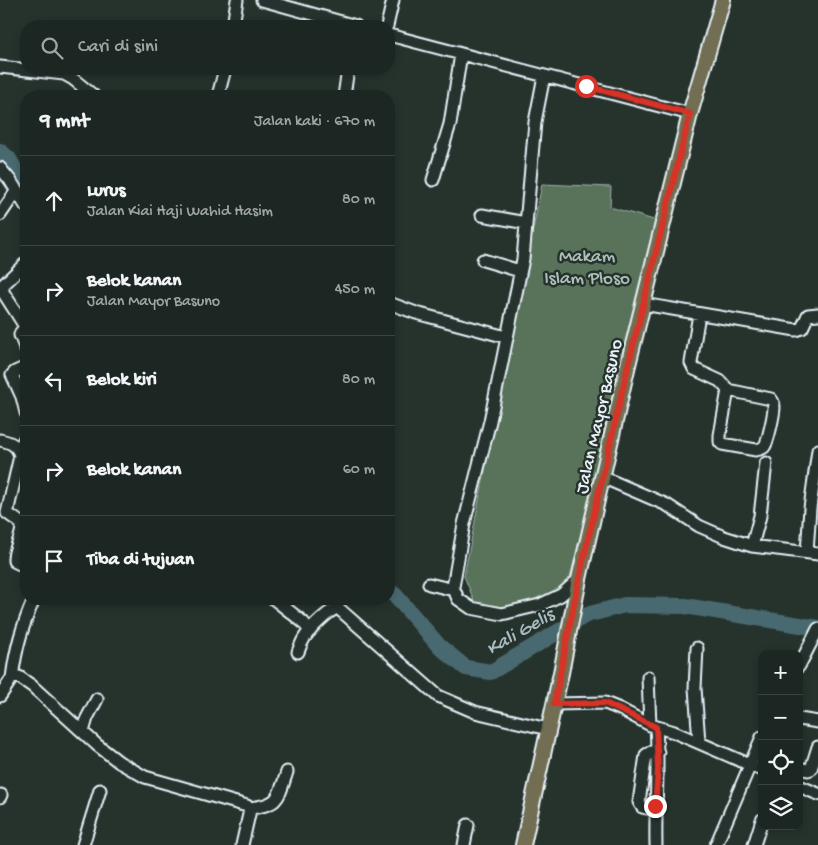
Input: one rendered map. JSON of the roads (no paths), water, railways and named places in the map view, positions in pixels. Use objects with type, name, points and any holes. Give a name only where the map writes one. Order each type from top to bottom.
[{"type":"main road","name":"Jalan Mayor Basuno","points":[[523,845],[602,477],[690,114],[723,0]]},
{"type":"street","points":[[233,20],[237,0]]},
{"type":"street","points":[[262,0],[334,20]]},
{"type":"street","points":[[388,20],[393,0]]},
{"type":"street","points":[[395,37],[690,114]]},
{"type":"street","points":[[433,180],[450,124],[461,54]]},
{"type":"street","points":[[0,66],[20,68]]},
{"type":"street","points":[[66,75],[73,78],[87,90]]},
{"type":"street","points":[[219,90],[223,75]]},
{"type":"street","points":[[345,90],[347,75]]},
{"type":"street","points":[[544,76],[535,122],[520,271],[490,421],[464,524],[454,590],[458,599],[471,608],[502,614],[540,605],[561,595],[578,582]]},
{"type":"street","points":[[0,168],[20,196]]},
{"type":"street","points":[[0,215],[16,190]]},
{"type":"street","points":[[482,216],[526,223]]},
{"type":"street","points":[[483,260],[520,271]]},
{"type":"street","points":[[20,269],[3,285],[3,292],[20,319]]},
{"type":"street","points":[[643,304],[796,330],[802,328],[808,315],[818,314]]},
{"type":"street","points":[[395,305],[416,313],[506,336]]},
{"type":"street","points":[[699,314],[691,363],[692,367],[720,381],[728,390],[771,399],[773,402],[774,410],[767,440],[761,449],[756,450],[722,444],[720,442],[728,390]]},
{"type":"street","points":[[20,370],[12,375],[20,393]]},
{"type":"street","points":[[0,440],[8,442],[19,450],[20,456],[4,513],[20,522]]},
{"type":"street","points":[[602,477],[667,505],[700,526],[724,537],[752,546],[812,553],[818,450]]},
{"type":"street","points":[[752,546],[760,516],[766,463]]},
{"type":"street","points":[[20,536],[14,561],[20,564]]},
{"type":"street","points":[[429,584],[454,590]]},
{"type":"street","points":[[0,696],[12,678],[21,631],[32,605]]},
{"type":"street","points":[[282,605],[303,622],[310,632]]},
{"type":"street","points":[[298,652],[304,638],[327,615],[338,608],[438,696],[475,712],[548,729]]},
{"type":"street","points":[[803,660],[818,629]]},
{"type":"street","points":[[697,648],[695,688],[699,742]]},
{"type":"street","points":[[12,678],[19,677],[23,679],[119,762],[145,777],[249,808],[273,803],[279,795],[287,772]]},
{"type":"street","points":[[648,677],[653,726],[658,752],[655,810],[656,845]]},
{"type":"street","points":[[83,732],[97,699]]},
{"type":"street","points":[[554,704],[605,703],[653,726],[674,732],[758,768]]},
{"type":"street","points":[[803,720],[818,722]]},
{"type":"street","points":[[716,845],[761,740]]},
{"type":"street","points":[[803,769],[811,769],[818,747]]},
{"type":"street","points":[[655,810],[642,807],[639,802],[646,755],[651,752],[658,752]]},
{"type":"street","points":[[803,788],[818,794]]},
{"type":"street","points":[[83,845],[100,790]]},
{"type":"street","points":[[242,845],[249,808]]},
{"type":"street","points":[[464,845],[468,825]]},
{"type":"street","points":[[754,845],[759,830]]},
{"type":"waterway","name":"Kali Gelis","points":[[0,151],[9,159],[20,178]]},
{"type":"waterway","name":"Kali Gelis","points":[[395,595],[439,646],[466,668],[491,672],[586,615],[625,605],[685,606],[818,628]]},
{"type":"park label","name":"Makam Islam Ploso","points":[[587,265]]}]
